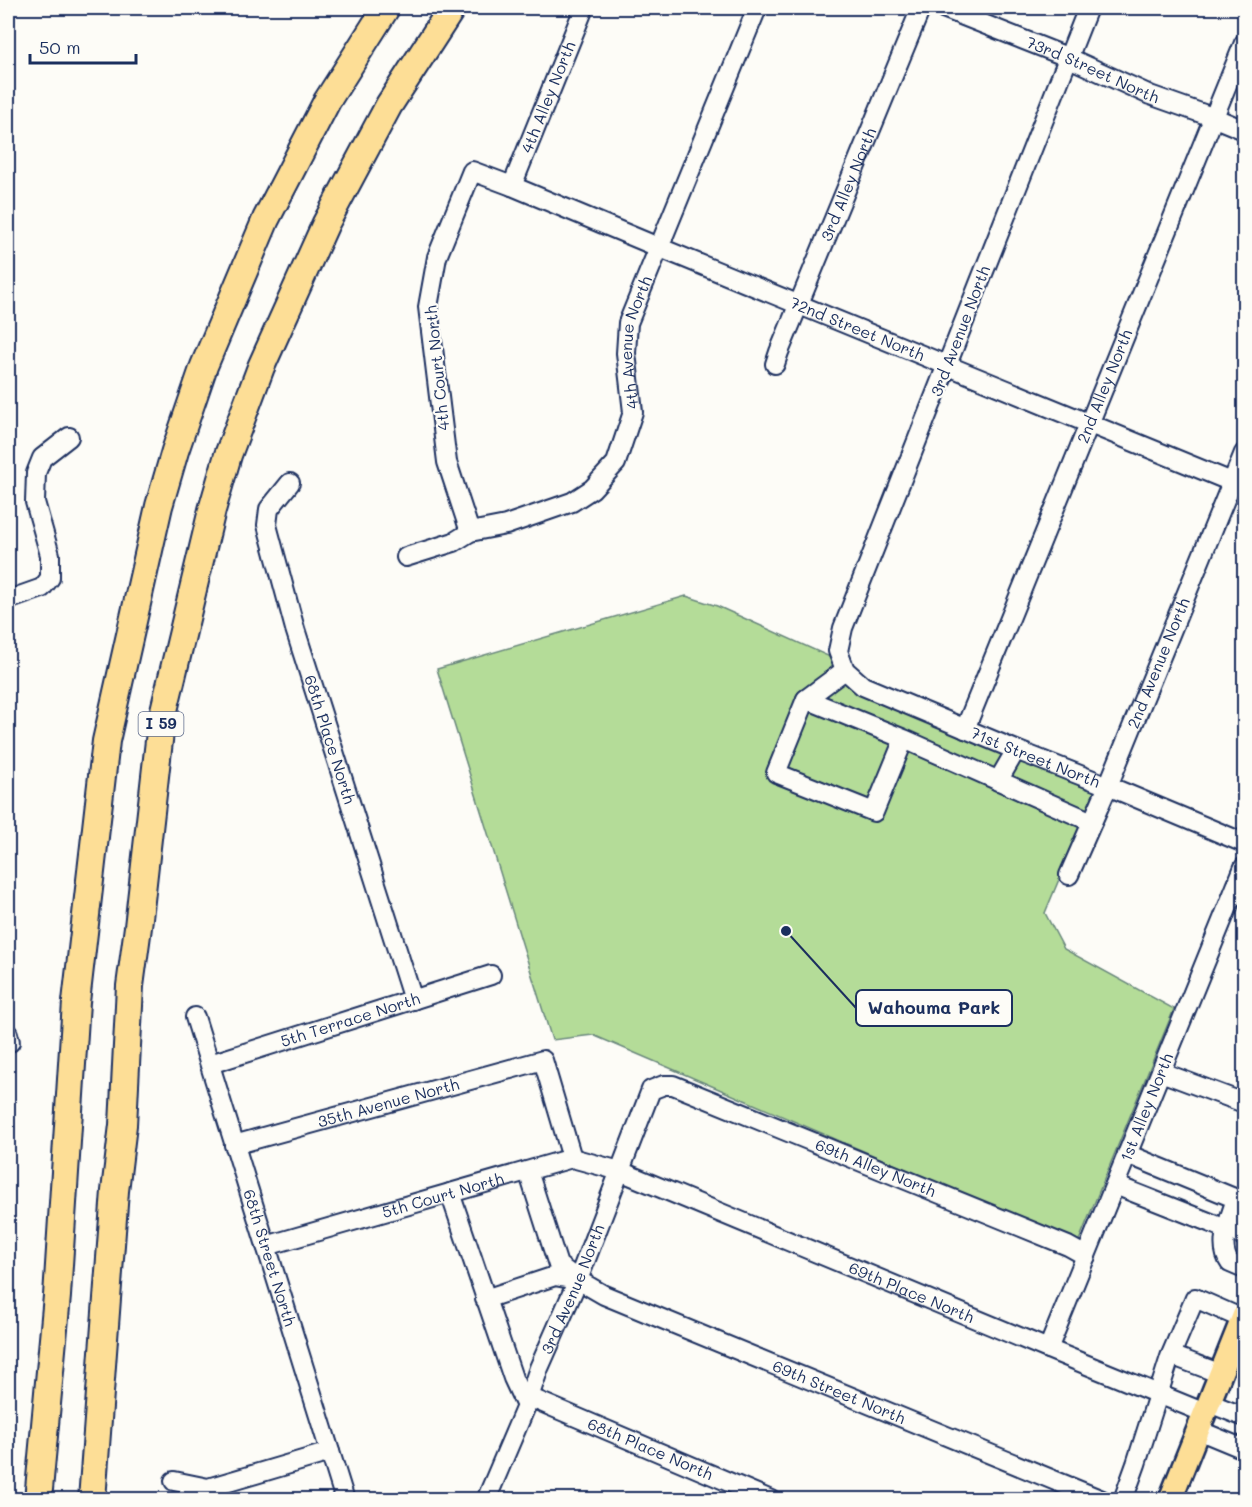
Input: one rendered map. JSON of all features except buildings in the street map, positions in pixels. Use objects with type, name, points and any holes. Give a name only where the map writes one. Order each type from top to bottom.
[{"type":"highway","points":[[38,1500],[57,1296],[76,1002],[106,741],[159,506],[204,366],[266,219],[327,101],[386,8]]},
{"type":"highway","name":"I 59","points":[[92,1500],[115,1191],[123,1125],[130,986],[158,745],[161,723],[212,510],[228,455],[261,367],[326,223],[389,105],[452,8]]},
{"type":"main road","points":[[1170,1500],[1243,1323]]},
{"type":"street","name":"4th Alley North","points":[[512,186],[584,8]]},
{"type":"street","name":"4th Avenue North","points":[[406,557],[454,542],[470,532],[506,525],[572,502],[592,489],[616,463],[633,412],[626,353],[628,323],[757,8]]},
{"type":"street","name":"3rd Alley North","points":[[775,364],[921,8]]},
{"type":"street","name":"73rd Street North","points":[[943,8],[1067,57],[1150,95],[1245,130]]},
{"type":"street","name":"3rd Avenue North","points":[[842,663],[838,651],[843,628],[1088,8]]},
{"type":"street","name":"2nd Alley North","points":[[965,729],[1245,44]]},
{"type":"street","name":"72nd Street North","points":[[471,171],[1239,484]]},
{"type":"street","name":"4th Court North","points":[[470,532],[447,462],[428,307],[437,257],[471,171]]},
{"type":"street","points":[[14,598],[42,588],[50,578],[50,555],[35,502],[36,473],[42,458],[69,437]]},
{"type":"street","name":"2nd Avenue North","points":[[1069,875],[1239,484],[1245,453]]},
{"type":"street","name":"68th Place North","points":[[290,483],[269,509],[267,525],[299,640],[413,1000]]},
{"type":"street","points":[[842,663],[806,699],[776,772],[874,812],[904,739]]},
{"type":"street","name":"71st Street North","points":[[842,663],[863,686],[1245,843]]},
{"type":"street","points":[[806,699],[904,739],[1092,822]]},
{"type":"street","points":[[998,781],[1016,750]]},
{"type":"street","name":"1st Alley North","points":[[1048,1349],[1245,867]]},
{"type":"street","name":"5th Terrace North","points":[[210,1064],[491,975]]},
{"type":"street","name":"68th Street North","points":[[195,1017],[345,1500]]},
{"type":"street","name":"35th Avenue North","points":[[234,1145],[543,1060],[572,1158]]},
{"type":"street","points":[[1161,1072],[1245,1103]]},
{"type":"street","name":"3rd Avenue North","points":[[486,1500],[528,1401],[539,1368],[578,1280],[651,1090],[664,1085]]},
{"type":"street","name":"69th Alley North","points":[[664,1085],[674,1085],[1068,1246],[1086,1256]]},
{"type":"street","points":[[1127,1154],[1240,1201],[1226,1229],[1224,1252],[1230,1263],[1245,1269]]},
{"type":"street","points":[[572,1158],[620,1171]]},
{"type":"street","name":"5th Court North","points":[[266,1246],[572,1158]]},
{"type":"street","points":[[528,1171],[558,1265],[578,1280]]},
{"type":"street","name":"69th Place North","points":[[620,1171],[1159,1394],[1204,1415]]},
{"type":"street","points":[[1168,1206],[1180,1176]]},
{"type":"street","points":[[1115,1185],[1245,1236]]},
{"type":"street","points":[[450,1193],[513,1378],[528,1401]]},
{"type":"street","points":[[485,1299],[555,1276],[578,1280]]},
{"type":"street","name":"69th Street North","points":[[578,1280],[615,1299],[1102,1500]]},
{"type":"street","points":[[1123,1500],[1171,1355],[1195,1299],[1243,1323]]},
{"type":"street","points":[[1171,1355],[1221,1374]]},
{"type":"street","name":"68th Place North","points":[[528,1401],[771,1500]]},
{"type":"street","points":[[1204,1415],[1243,1412],[1239,1447]]},
{"type":"street","points":[[1204,1415],[1239,1447]]},
{"type":"street","points":[[174,1481],[208,1488],[330,1452]]},
{"type":"green space","points":[[686,596],[717,606],[828,656],[846,681],[859,692],[1096,791],[1045,913],[1064,949],[1174,1009],[1078,1243],[593,1035],[552,1040],[437,669]]},
{"type":"place","name":"Wahouma Park","points":[[786,931]]}]
